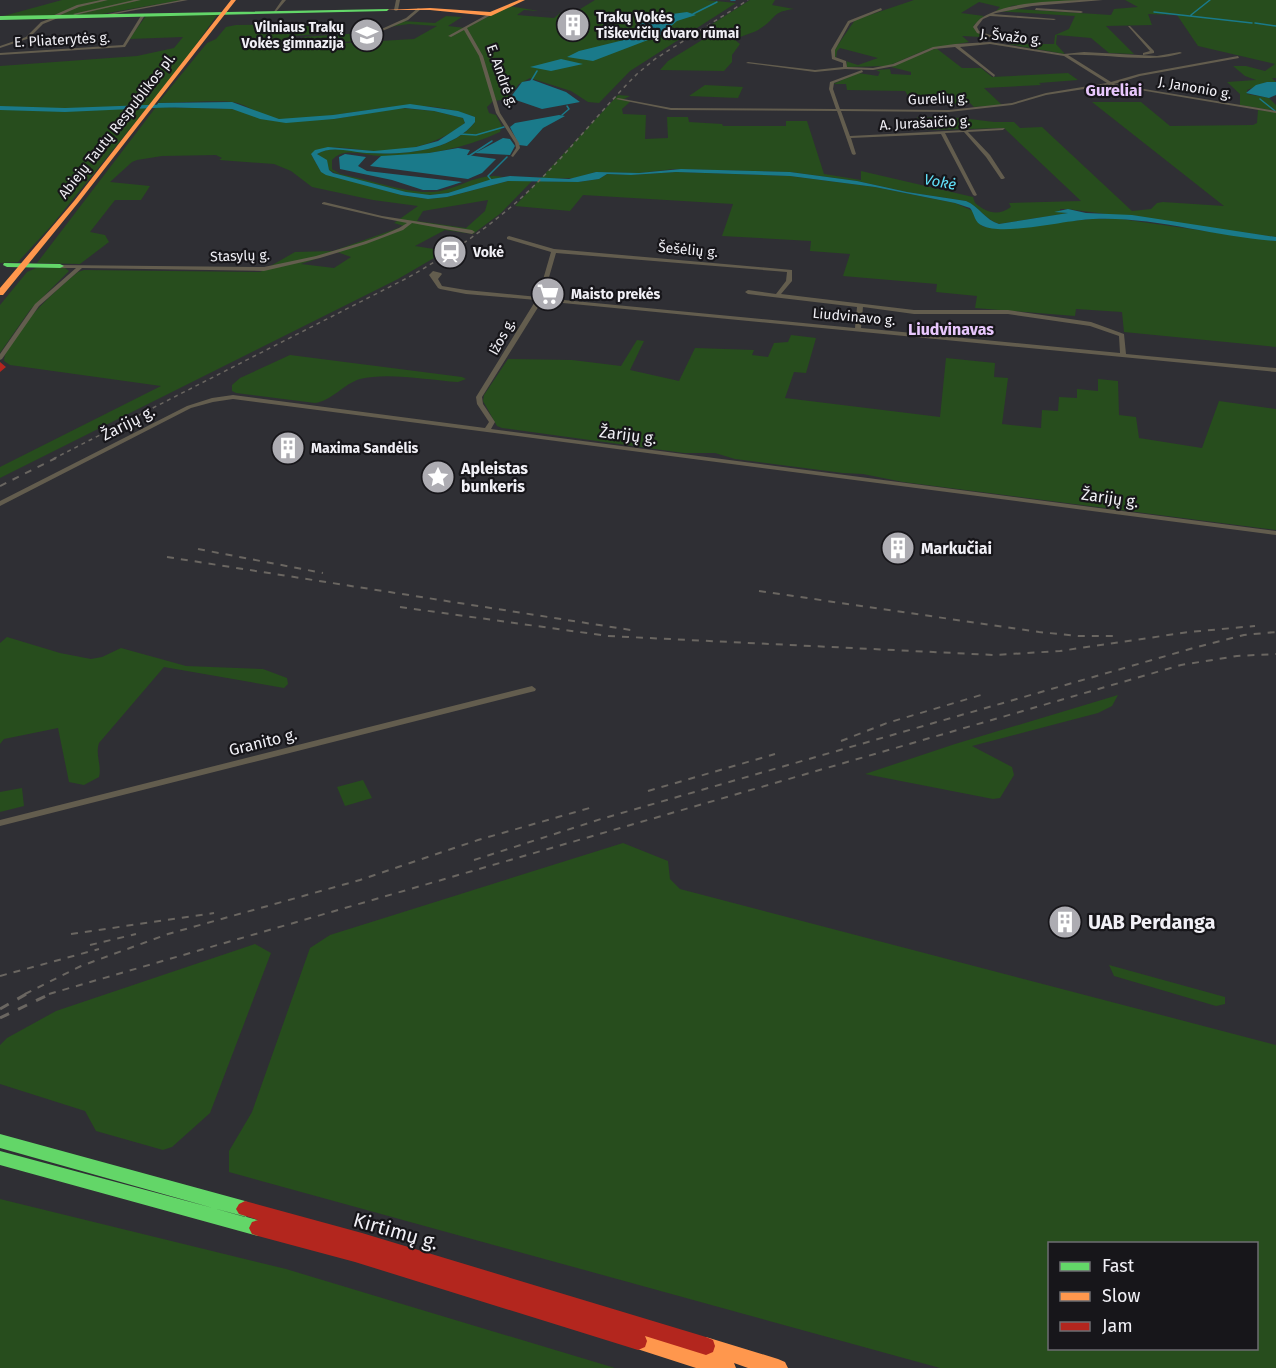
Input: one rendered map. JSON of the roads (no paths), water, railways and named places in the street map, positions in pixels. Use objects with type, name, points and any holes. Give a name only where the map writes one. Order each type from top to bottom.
[{"type":"main road","name":"Abiejų Tautų Respublikos pl.","points":[[226,13],[234,0]]},
{"type":"main road","name":"Abiejų Tautų Respublikos pl.","points":[[0,301],[190,58],[239,0]]},
{"type":"main road","points":[[0,18],[337,11],[397,5],[419,9],[491,14],[523,0]]},
{"type":"main road","points":[[4,265],[60,266]]},
{"type":"main road","name":"Abiejų Tautų Respublikos pl.","points":[[0,293],[26,266]]},
{"type":"main road","name":"Kirtimų g.","points":[[0,1142],[362,1241],[778,1368]]},
{"type":"main road","name":"Kirtimų g.","points":[[0,1158],[355,1254],[726,1368]]},
{"type":"street","name":"E. Pliaterytės g.","points":[[0,47],[27,38],[42,23],[78,6],[106,0]]},
{"type":"street","points":[[139,0],[75,14],[100,16],[186,0]]},
{"type":"street","points":[[274,12],[284,0]]},
{"type":"street","points":[[1012,46],[976,29],[976,23],[998,9],[1101,0]]},
{"type":"street","points":[[1015,7],[1081,12]]},
{"type":"street","points":[[379,31],[406,19],[419,9]]},
{"type":"street","points":[[845,68],[845,62],[833,58],[833,50],[849,22],[881,9]]},
{"type":"street","points":[[467,34],[450,36],[491,14]]},
{"type":"street","name":"E. Pliaterytės g.","points":[[0,54],[124,46],[143,15]]},
{"type":"street","points":[[990,15],[1054,19]]},
{"type":"street","points":[[1126,54],[1153,52],[1129,27]]},
{"type":"street","name":"E. Andrė g.","points":[[465,28],[481,56],[497,111],[518,146],[513,156]]},
{"type":"street","points":[[27,38],[89,37]]},
{"type":"street","name":"J. Švažo g.","points":[[838,110],[831,89],[832,82],[860,70],[894,65],[933,48],[984,42],[1065,55],[1110,84]]},
{"type":"street","points":[[955,45],[994,76]]},
{"type":"street","points":[[1065,55],[1079,52],[1162,57],[1180,52]]},
{"type":"street","name":"Gurelių g.","points":[[633,101],[671,109],[943,111],[1012,104],[1046,94],[1110,84],[1139,75],[1238,57]]},
{"type":"street","points":[[748,63],[816,71],[845,68],[860,70]]},
{"type":"street","name":"J. Janonio g.","points":[[1110,84],[1276,112]]},
{"type":"street","points":[[618,99],[633,101]]},
{"type":"street","points":[[838,110],[854,154]]},
{"type":"street","name":"A. Jurašaičio g.","points":[[849,137],[1003,129]]},
{"type":"street","points":[[942,132],[975,195]]},
{"type":"street","points":[[966,132],[1003,178]]},
{"type":"street","points":[[324,203],[411,222],[472,232]]},
{"type":"street","points":[[406,228],[411,222]]},
{"type":"street","name":"Stasylų g.","points":[[60,266],[264,269],[309,260],[406,228],[428,225]]},
{"type":"street","points":[[509,238],[554,250]]},
{"type":"street","name":"Šešėlių g.","points":[[554,250],[790,271],[789,281],[777,296]]},
{"type":"street","name":"Ižos g.","points":[[487,430],[492,422],[480,404],[480,397],[540,299],[554,250]]},
{"type":"street","points":[[0,367],[0,358],[37,304],[80,267]]},
{"type":"street","name":"Liudvinavo g.","points":[[435,279],[438,285],[446,290],[1276,370]]},
{"type":"street","points":[[748,292],[914,312],[1000,311],[1073,321],[1122,335],[1124,355]]},
{"type":"street","points":[[858,329],[861,307]]},
{"type":"street","name":"Žarijų g.","points":[[0,504],[189,407],[212,400],[249,399],[1276,533]]},
{"type":"street","name":"Granito g.","points":[[0,823],[532,689]]},
{"type":"water","points":[[687,12],[696,15],[677,21],[661,35],[637,34],[631,31],[650,17]]},
{"type":"water","points":[[632,38],[648,40],[593,61],[567,57],[579,51]]},
{"type":"water","points":[[561,59],[583,64],[551,71],[530,67]]},
{"type":"water","points":[[533,80],[566,92],[580,102],[542,109],[510,98],[522,82]]},
{"type":"water","points":[[1276,82],[1276,95],[1269,98],[1246,93],[1256,85]]},
{"type":"water","points":[[232,102],[279,119],[333,115],[410,104],[458,111],[475,117],[475,122],[465,132],[440,146],[426,150],[367,153],[335,149],[317,154],[327,160],[329,170],[333,173],[406,192],[430,195],[448,193],[492,179],[510,176],[569,179],[596,172],[639,173],[681,169],[790,172],[857,181],[966,201],[999,224],[1068,213],[1054,212],[1068,209],[1086,213],[1132,215],[1276,237],[1276,241],[1116,219],[1093,219],[993,229],[978,223],[970,208],[955,203],[875,187],[790,176],[676,172],[607,174],[599,179],[578,182],[508,181],[447,197],[428,199],[401,195],[326,175],[321,172],[311,154],[315,150],[328,147],[374,151],[416,147],[438,141],[465,123],[463,118],[434,111],[405,108],[334,119],[286,123],[260,119],[232,109],[156,107],[158,103]]},
{"type":"water","points":[[559,115],[565,116],[543,128],[527,146],[519,145],[510,127],[515,123]]},
{"type":"water","points":[[503,138],[510,139],[515,146],[510,155],[475,153]]},
{"type":"water","points":[[458,148],[470,150],[467,155],[496,159],[482,173],[468,179],[370,166],[381,156],[429,153]]},
{"type":"water","points":[[345,154],[366,157],[358,166],[367,171],[462,182],[437,190],[423,190],[392,180],[340,169],[339,157]]},
{"type":"waterway","points":[[1191,15],[1210,0]]},
{"type":"waterway","points":[[693,14],[717,2]]},
{"type":"waterway","points":[[1154,12],[1252,23]]},
{"type":"waterway","points":[[1255,23],[1276,26]]},
{"type":"waterway","points":[[531,81],[537,71]]},
{"type":"waterway","points":[[1260,99],[1275,111]]},
{"type":"waterway","name":"Vokė","points":[[0,108],[65,110],[174,106]]},
{"type":"waterway","points":[[562,115],[569,109],[567,106]]},
{"type":"waterway","points":[[460,134],[476,135],[504,127]]},
{"type":"waterway","points":[[469,156],[492,141]]},
{"type":"waterway","points":[[492,181],[488,176],[507,157]]},
{"type":"railway","points":[[53,459],[409,277],[453,250],[481,231],[521,198],[566,153],[637,74],[655,59],[748,0]]},
{"type":"railway","points":[[0,486],[56,458]]},
{"type":"railway","points":[[198,549],[323,573]]},
{"type":"railway","points":[[167,557],[637,631]]},
{"type":"railway","points":[[759,591],[1039,632],[1078,636],[1116,636]]},
{"type":"railway","points":[[400,607],[608,636],[994,655],[1060,651],[1189,632],[1255,626]]},
{"type":"railway","points":[[474,860],[601,819],[1197,647],[1244,635],[1276,632]]},
{"type":"railway","points":[[51,993],[1181,665],[1237,656],[1276,654]]},
{"type":"railway","points":[[841,741],[887,723],[981,695]]},
{"type":"railway","points":[[648,791],[775,754]]},
{"type":"railway","points":[[25,994],[81,966],[168,934],[360,880],[478,840],[593,807]]},
{"type":"railway","points":[[71,934],[214,913]]},
{"type":"railway","points":[[90,945],[136,934]]},
{"type":"railway","points":[[0,976],[99,949]]},
{"type":"railway","points":[[0,1009],[28,993]]},
{"type":"railway","points":[[0,1018],[51,993]]},
{"type":"place","name":"Trakų Vokės Tiškevičių dvaro rūmai","points":[[573,25]]},
{"type":"place","name":"Vilniaus Trakų Vokės gimnazija","points":[[367,35]]},
{"type":"place","name":"Vokė","points":[[450,252]]},
{"type":"place","name":"Maisto prekės","points":[[548,294]]},
{"type":"place","name":"Maxima Sandėlis","points":[[288,448]]},
{"type":"place","name":"Apleistas bunkeris","points":[[438,477]]},
{"type":"place","name":"Markučiai","points":[[898,548]]},
{"type":"place","name":"UAB Perdanga","points":[[1065,922]]},
{"type":"district","name":"Gureliai","points":[[1114,90]]},
{"type":"district","name":"Liudvinavas","points":[[951,329]]}]
